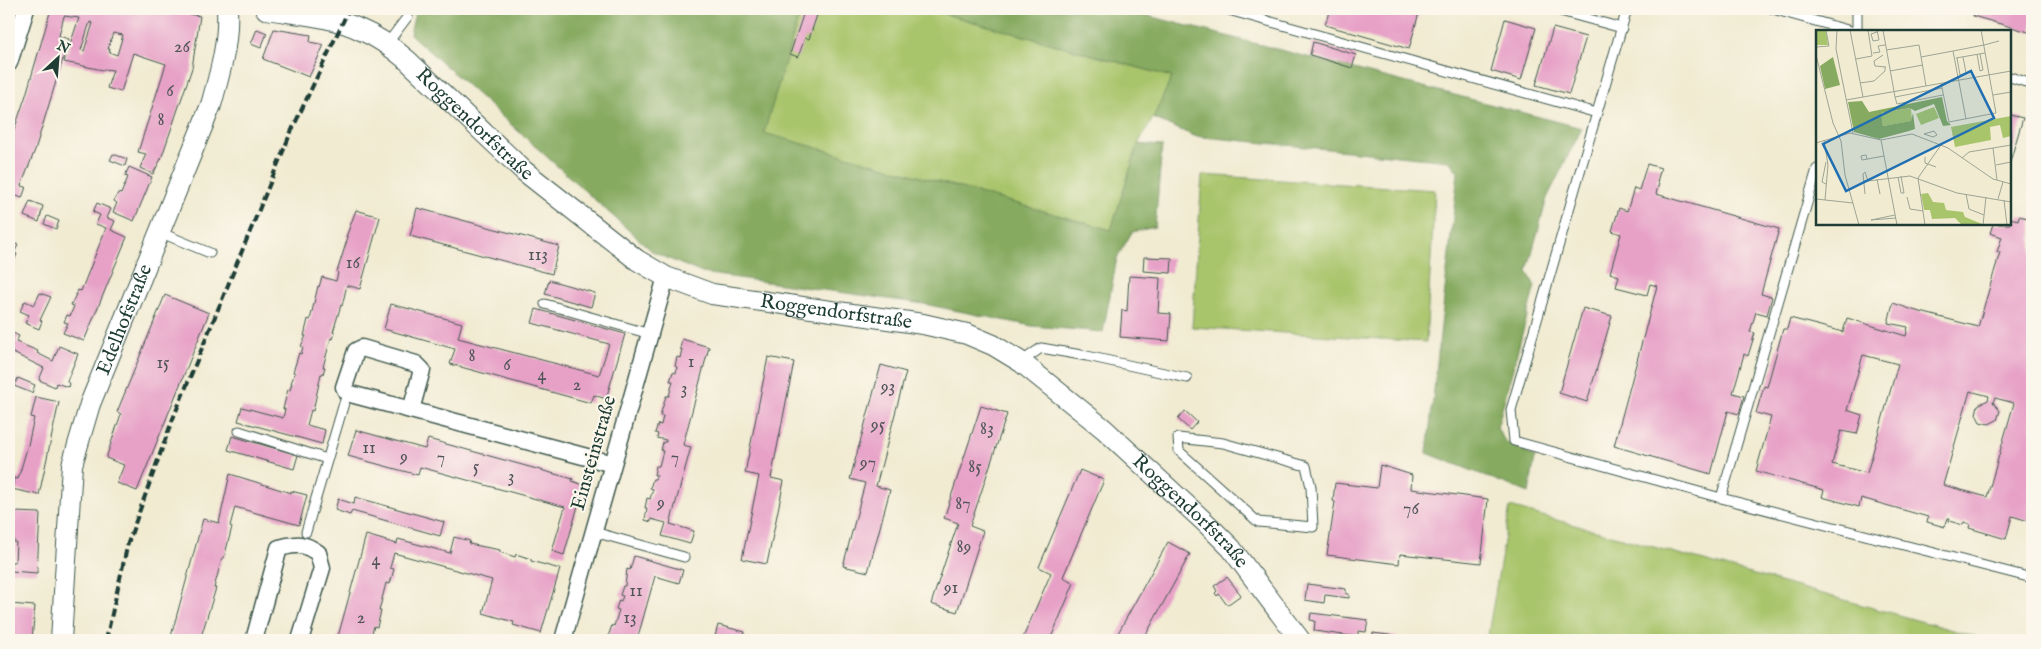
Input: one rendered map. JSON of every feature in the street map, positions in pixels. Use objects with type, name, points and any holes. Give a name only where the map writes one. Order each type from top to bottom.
[{"type":"street","points":[[9,63],[26,9]]},
{"type":"street","name":"Edelhofstraße","points":[[61,640],[72,465],[90,404],[211,105],[222,68],[228,28],[226,9]]},
{"type":"street","name":"Roggendorfstraße","points":[[266,9],[337,17],[387,44],[407,60],[524,171],[637,260],[666,277],[712,294],[924,324],[967,334],[993,345],[1021,362],[1104,430],[1208,525],[1231,548],[1300,640]]},
{"type":"street","name":"Einsteinstraße","points":[[563,640],[666,277]]},
{"type":"street","points":[[411,410],[422,370],[416,364],[362,348],[356,351],[344,387],[347,393],[613,464]]},
{"type":"street","points":[[254,640],[279,548],[297,544],[308,545],[318,553],[322,568],[300,640]]},
{"type":"lane","points":[[387,44],[408,16],[410,9]]},
{"type":"lane","points":[[1225,9],[1597,113]]},
{"type":"lane","points":[[1553,9],[1622,28]]},
{"type":"lane","points":[[1627,9],[1511,410],[1514,441],[1721,498],[2032,578]]},
{"type":"lane","points":[[1773,9],[1847,30]]},
{"type":"lane","points":[[1856,9],[1857,30]]},
{"type":"lane","points":[[2011,77],[2032,84]]},
{"type":"lane","points":[[1721,498],[1816,172]]},
{"type":"lane","points":[[158,232],[210,254]]},
{"type":"lane","points":[[545,304],[650,334]]},
{"type":"lane","points":[[1021,362],[1041,348],[1187,378]]},
{"type":"lane","points":[[306,532],[347,393]]},
{"type":"lane","points":[[239,431],[327,459]]},
{"type":"lane","points":[[1178,438],[1222,443],[1306,466],[1311,487],[1313,527],[1258,522],[1179,452],[1178,438]]},
{"type":"lane","points":[[594,532],[684,557]]},
{"type":"green space","points":[[416,9],[801,9],[764,133],[1111,230],[1138,144],[1162,146],[1155,227],[1132,232],[1117,258],[1103,332],[1032,326],[924,304],[702,273],[653,252],[410,34]]},
{"type":"green space","points":[[801,9],[927,9],[1172,77],[1153,118],[1138,144],[1111,230],[763,133]]},
{"type":"green space","points":[[927,9],[1122,9],[1582,128],[1547,198],[1527,271],[1535,286],[1497,428],[1505,441],[1535,457],[1529,493],[1427,453],[1458,172],[1449,161],[1194,136],[1153,118],[1172,77]]},
{"type":"green space","points":[[1202,175],[1435,190],[1426,342],[1192,327]]},
{"type":"green space","points":[[1510,507],[1988,640],[1487,640]]},
{"type":"building","points":[[51,9],[156,9],[200,16],[192,68],[161,159],[153,174],[140,168],[146,154],[138,152],[166,64],[133,53],[121,92],[107,88],[113,70],[103,70],[64,62],[79,18],[64,16],[59,36],[69,39],[35,150],[21,186],[26,187],[22,198],[9,193],[9,145]],"holes":[[[90,22],[93,23],[84,51],[81,50]],[[113,33],[123,35],[117,55],[109,52],[110,49],[108,49]]]},
{"type":"building","points":[[805,9],[816,9],[814,14],[817,15],[809,39],[805,38],[798,57],[790,54]]},
{"type":"building","points":[[1330,9],[1380,9],[1391,12],[1392,9],[1420,9],[1409,49],[1325,25]]},
{"type":"building","points":[[1975,9],[2032,9],[2032,33],[1973,16]]},
{"type":"building","points":[[1505,19],[1536,28],[1521,80],[1491,71]]},
{"type":"building","points":[[1553,28],[1586,37],[1569,94],[1536,85]]},
{"type":"building","points":[[257,29],[267,33],[261,48],[251,44]]},
{"type":"building","points":[[274,29],[311,35],[310,42],[324,45],[309,77],[263,59]]},
{"type":"building","points":[[1313,42],[1356,55],[1352,68],[1310,55]]},
{"type":"building","points":[[2011,115],[2023,118],[2011,159]]},
{"type":"building","points":[[113,154],[127,159],[125,166],[110,160]]},
{"type":"building","points":[[1647,164],[1661,168],[1656,194],[1779,229],[1761,294],[1772,297],[1767,315],[1756,312],[1750,332],[1755,333],[1748,356],[1744,354],[1733,393],[1744,396],[1739,414],[1728,411],[1711,474],[1614,446],[1657,286],[1650,284],[1647,295],[1616,287],[1619,276],[1610,273],[1621,234],[1612,231],[1619,208],[1627,211],[1634,188],[1639,190]]},
{"type":"building","points":[[129,167],[152,177],[134,221],[113,212],[117,203],[114,201],[118,193],[121,194],[128,177],[125,176]]},
{"type":"building","points":[[30,201],[43,206],[39,222],[24,216]]},
{"type":"building","points":[[97,203],[111,209],[107,218],[115,221],[111,230],[127,237],[84,341],[63,333],[68,323],[64,322],[67,315],[70,316],[74,306],[71,305],[78,290],[81,291],[106,228],[96,224],[100,215],[93,212]]},
{"type":"building","points":[[417,208],[559,246],[552,274],[410,236]]},
{"type":"building","points":[[356,210],[380,217],[360,289],[347,285],[333,332],[335,332],[333,339],[331,338],[323,367],[325,367],[323,374],[321,374],[313,411],[311,410],[307,425],[325,430],[322,444],[238,421],[242,407],[283,418],[285,409],[283,409],[288,389],[290,390],[299,353],[301,354],[303,347],[301,346],[306,336],[304,336],[308,319],[310,320],[318,286],[322,277],[336,281],[348,237],[346,237]]},
{"type":"building","points":[[47,216],[59,221],[56,229],[44,224]]},
{"type":"building","points":[[2019,216],[2032,219],[2032,522],[2012,516],[2006,539],[1969,528],[1970,524],[1964,522],[1963,525],[1949,521],[1950,518],[1948,518],[1945,527],[1927,522],[1928,517],[1861,498],[1859,507],[1822,497],[1824,490],[1756,471],[1771,417],[1756,413],[1764,386],[1767,387],[1783,329],[1787,329],[1790,318],[1843,332],[1847,318],[1906,336],[1908,327],[1888,323],[1893,303],[1978,327],[2000,252],[1997,252],[2002,237],[1990,233],[1993,225],[2011,225],[2011,218],[2018,220]],"holes":[[[1863,355],[1898,364],[1867,473],[1832,464],[1841,431],[1857,434],[1862,415],[1847,410]],[[1970,391],[1989,396],[1988,400],[1978,405],[1976,414],[1980,422],[1989,424],[1997,420],[2000,411],[1993,402],[1995,398],[2014,403],[1987,497],[1943,485]]]},
{"type":"building","points":[[9,241],[18,245],[14,253],[17,254],[13,264],[9,262]]},
{"type":"building","points":[[1144,257],[1172,258],[1171,273],[1143,271]]},
{"type":"building","points":[[1129,276],[1160,278],[1158,313],[1171,314],[1169,341],[1120,337],[1122,310],[1127,311]]},
{"type":"building","points":[[549,280],[595,293],[591,307],[545,294]]},
{"type":"building","points":[[40,293],[51,297],[40,320],[42,321],[39,329],[25,323],[29,315],[20,311],[25,301],[34,305]]},
{"type":"building","points":[[165,295],[209,313],[137,491],[117,483],[124,465],[106,458],[121,414],[117,412]]},
{"type":"building","points":[[391,304],[462,323],[458,338],[599,375],[609,344],[532,323],[536,309],[625,334],[606,399],[594,395],[591,403],[450,364],[455,349],[384,329]]},
{"type":"building","points":[[1583,308],[1612,316],[1587,402],[1559,393]]},
{"type":"building","points":[[9,331],[19,336],[16,342],[38,351],[37,353],[53,361],[59,346],[78,354],[67,381],[68,387],[56,383],[55,387],[39,380],[44,368],[9,351]]},
{"type":"building","points":[[682,339],[709,347],[683,445],[691,447],[670,524],[694,531],[690,544],[662,536],[666,523],[651,519],[651,522],[645,520],[647,498],[650,499],[653,489],[650,488],[653,479],[657,475],[654,475],[656,466],[659,466],[663,442],[666,442],[666,440],[657,438],[658,434],[655,433],[658,424],[661,425],[663,416],[660,416],[666,396],[669,396],[673,372],[676,373],[677,367],[675,366],[677,357],[680,358]]},
{"type":"building","points":[[768,357],[794,362],[771,478],[784,481],[767,564],[742,559],[759,476],[745,473]]},
{"type":"building","points":[[881,365],[906,372],[876,486],[890,490],[868,572],[843,566],[865,483],[850,479]]},
{"type":"building","points":[[18,378],[35,385],[32,393],[14,386]]},
{"type":"building","points":[[36,397],[59,402],[39,495],[12,489],[14,478],[18,479],[28,445],[34,418],[31,417]]},
{"type":"building","points":[[981,406],[1007,414],[970,526],[983,531],[957,612],[931,604],[958,523],[944,518]]},
{"type":"building","points":[[1185,411],[1197,422],[1190,430],[1178,419]]},
{"type":"building","points":[[356,430],[425,449],[428,439],[573,479],[572,481],[584,485],[564,555],[552,551],[565,507],[420,467],[418,475],[348,456]]},
{"type":"building","points":[[232,436],[298,455],[294,469],[228,450]]},
{"type":"building","points":[[1380,465],[1412,475],[1411,489],[1488,499],[1481,563],[1400,554],[1399,564],[1327,555],[1335,502],[1333,501],[1335,483],[1377,488]]},
{"type":"building","points":[[1080,470],[1104,480],[1063,577],[1074,583],[1050,640],[1022,640],[1051,573],[1039,567]]},
{"type":"building","points":[[230,474],[291,493],[291,491],[307,495],[299,525],[235,507],[224,558],[222,558],[214,588],[216,588],[200,640],[170,640],[203,519],[219,523]]},
{"type":"building","points":[[355,497],[444,522],[440,536],[352,511],[350,515],[335,510],[338,499],[354,504]]},
{"type":"building","points":[[15,512],[40,513],[37,573],[11,571],[11,562],[15,562],[16,542],[13,542]]},
{"type":"building","points":[[366,535],[397,544],[398,539],[450,553],[454,537],[470,541],[469,544],[500,550],[500,552],[515,557],[516,554],[531,559],[531,561],[560,569],[541,633],[513,625],[514,622],[483,613],[492,580],[394,553],[390,568],[394,569],[390,584],[386,583],[377,627],[374,626],[370,640],[337,640]]},
{"type":"building","points":[[1168,542],[1190,554],[1143,640],[1126,640],[1117,635]]},
{"type":"building","points":[[634,556],[683,570],[679,583],[655,576],[637,640],[607,640],[619,610],[616,609],[619,600],[621,601],[623,596],[620,595],[623,586],[625,586],[627,569],[630,570]]},
{"type":"building","points":[[9,571],[11,571],[10,583],[9,583]]},
{"type":"building","points":[[1227,577],[1241,595],[1227,605],[1219,594],[1217,596],[1214,586]]},
{"type":"building","points":[[1307,584],[1346,589],[1346,594],[1349,594],[1349,598],[1325,595],[1324,603],[1305,600]]},
{"type":"building","points":[[9,604],[35,606],[32,640],[9,640]]},
{"type":"building","points":[[1311,613],[1368,620],[1366,632],[1358,631],[1358,637],[1314,631],[1315,621],[1310,620]]},
{"type":"building","points":[[718,625],[745,632],[743,640],[714,640]]},
{"type":"building","points":[[1373,633],[1396,636],[1396,640],[1372,640]]},
{"type":"railway","points":[[106,640],[128,543],[172,421],[291,132],[349,9]]}]
